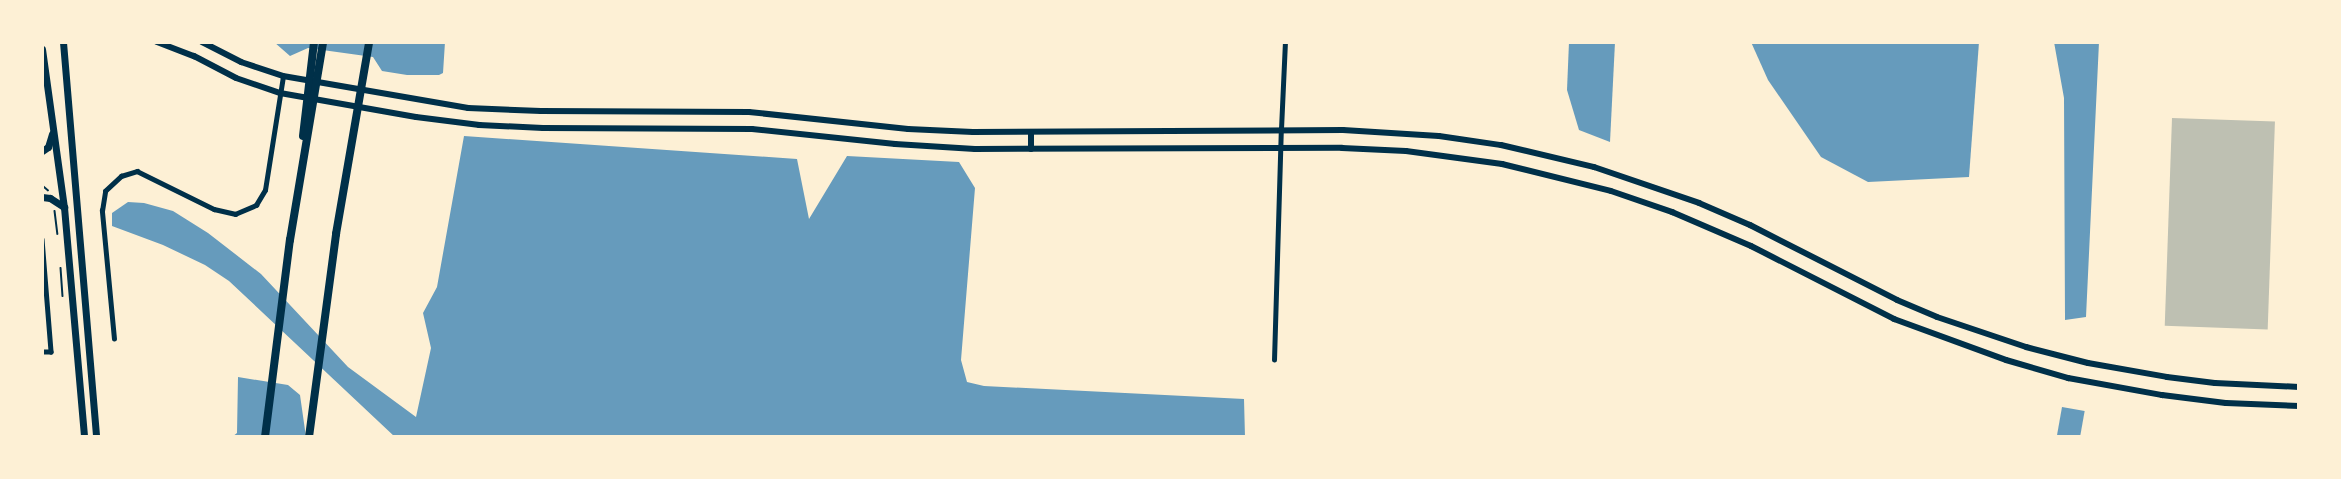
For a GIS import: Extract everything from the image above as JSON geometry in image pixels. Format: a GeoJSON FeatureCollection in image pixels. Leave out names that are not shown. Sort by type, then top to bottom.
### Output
{"type":"FeatureCollection","features":[{"type":"Feature","properties":{"kind":"highway"},"geometry":{"type":"LineString","coordinates":[[265,437],[314,42]]}},
{"type":"Feature","properties":{"kind":"highway"},"geometry":{"type":"LineString","coordinates":[[290,240],[324,42]]}},
{"type":"Feature","properties":{"kind":"highway"},"geometry":{"type":"LineString","coordinates":[[309,437],[331,267],[369,42]]}},
{"type":"Feature","properties":{"kind":"main road"},"geometry":{"type":"LineString","coordinates":[[63,42],[96,437]]}},
{"type":"Feature","properties":{"kind":"main road"},"geometry":{"type":"LineString","coordinates":[[157,42],[194,56],[244,81],[280,93],[416,117],[501,127],[730,128],[927,147],[1281,148],[1406,151],[1470,159],[1549,174],[1641,201],[1760,250],[1894,319],[1996,357],[2068,378],[2131,390],[2226,403],[2299,406]]}},
{"type":"Feature","properties":{"kind":"main road"},"geometry":{"type":"LineString","coordinates":[[202,42],[241,62],[283,76],[444,105],[488,109],[739,111],[929,130],[1031,132],[1281,129],[1439,136],[1563,159],[1639,180],[1760,230],[1897,300],[2026,347],[2088,363],[2167,377],[2215,383],[2299,387]]}},
{"type":"Feature","properties":{"kind":"main road"},"geometry":{"type":"LineString","coordinates":[[42,50],[63,207],[84,437]]}},
{"type":"Feature","properties":{"kind":"main road"},"geometry":{"type":"LineString","coordinates":[[42,151],[48,147],[53,132]]}},
{"type":"Feature","properties":{"kind":"main road"},"geometry":{"type":"LineString","coordinates":[[1031,132],[1031,149]]}},
{"type":"Feature","properties":{"kind":"main road"},"geometry":{"type":"LineString","coordinates":[[42,197],[50,198],[63,207]]}},
{"type":"Feature","properties":{"kind":"street"},"geometry":{"type":"LineString","coordinates":[[1274,360],[1285,42]]}},
{"type":"Feature","properties":{"kind":"street"},"geometry":{"type":"LineString","coordinates":[[114,339],[102,211],[105,191],[121,177],[137,171],[214,209],[235,214],[256,205],[265,190],[283,76]]}},
{"type":"Feature","properties":{"kind":"street"},"geometry":{"type":"LineString","coordinates":[[42,239],[51,352],[42,352]]}},
{"type":"Feature","properties":{"kind":"water"},"geometry":{"type":"Polygon","coordinates":[[[274,42],[445,42],[443,73],[407,75],[382,71],[373,57],[308,48],[290,56],[274,42]]]}},
{"type":"Feature","properties":{"kind":"water"},"geometry":{"type":"Polygon","coordinates":[[[1569,42],[1615,42],[1610,142],[1579,130],[1567,90],[1569,42]]]}},
{"type":"Feature","properties":{"kind":"water"},"geometry":{"type":"Polygon","coordinates":[[[1751,42],[1979,42],[1969,177],[1868,182],[1821,157],[1768,80],[1751,42]]]}},
{"type":"Feature","properties":{"kind":"water"},"geometry":{"type":"Polygon","coordinates":[[[2054,42],[2099,42],[2086,317],[2065,320],[2064,98],[2054,42]]]}},
{"type":"Feature","properties":{"kind":"water"},"geometry":{"type":"Polygon","coordinates":[[[464,136],[797,159],[809,219],[847,156],[959,162],[975,188],[961,360],[967,382],[984,386],[1244,399],[1245,437],[395,437],[229,281],[205,265],[163,245],[112,226],[112,213],[128,202],[144,203],[173,211],[208,233],[261,274],[348,367],[416,417],[431,348],[423,313],[437,287],[464,136]]]}},
{"type":"Feature","properties":{"kind":"water"},"geometry":{"type":"Polygon","coordinates":[[[238,377],[288,385],[300,395],[306,437],[232,437],[237,433],[238,377]]]}},
{"type":"Feature","properties":{"kind":"water"},"geometry":{"type":"Polygon","coordinates":[[[2062,407],[2085,411],[2080,437],[2057,437],[2062,407]]]}},
{"type":"Feature","properties":{"kind":"building"},"geometry":{"type":"Polygon","coordinates":[[[2172,118],[2275,122],[2268,329],[2165,326],[2172,118]]]}}]}
